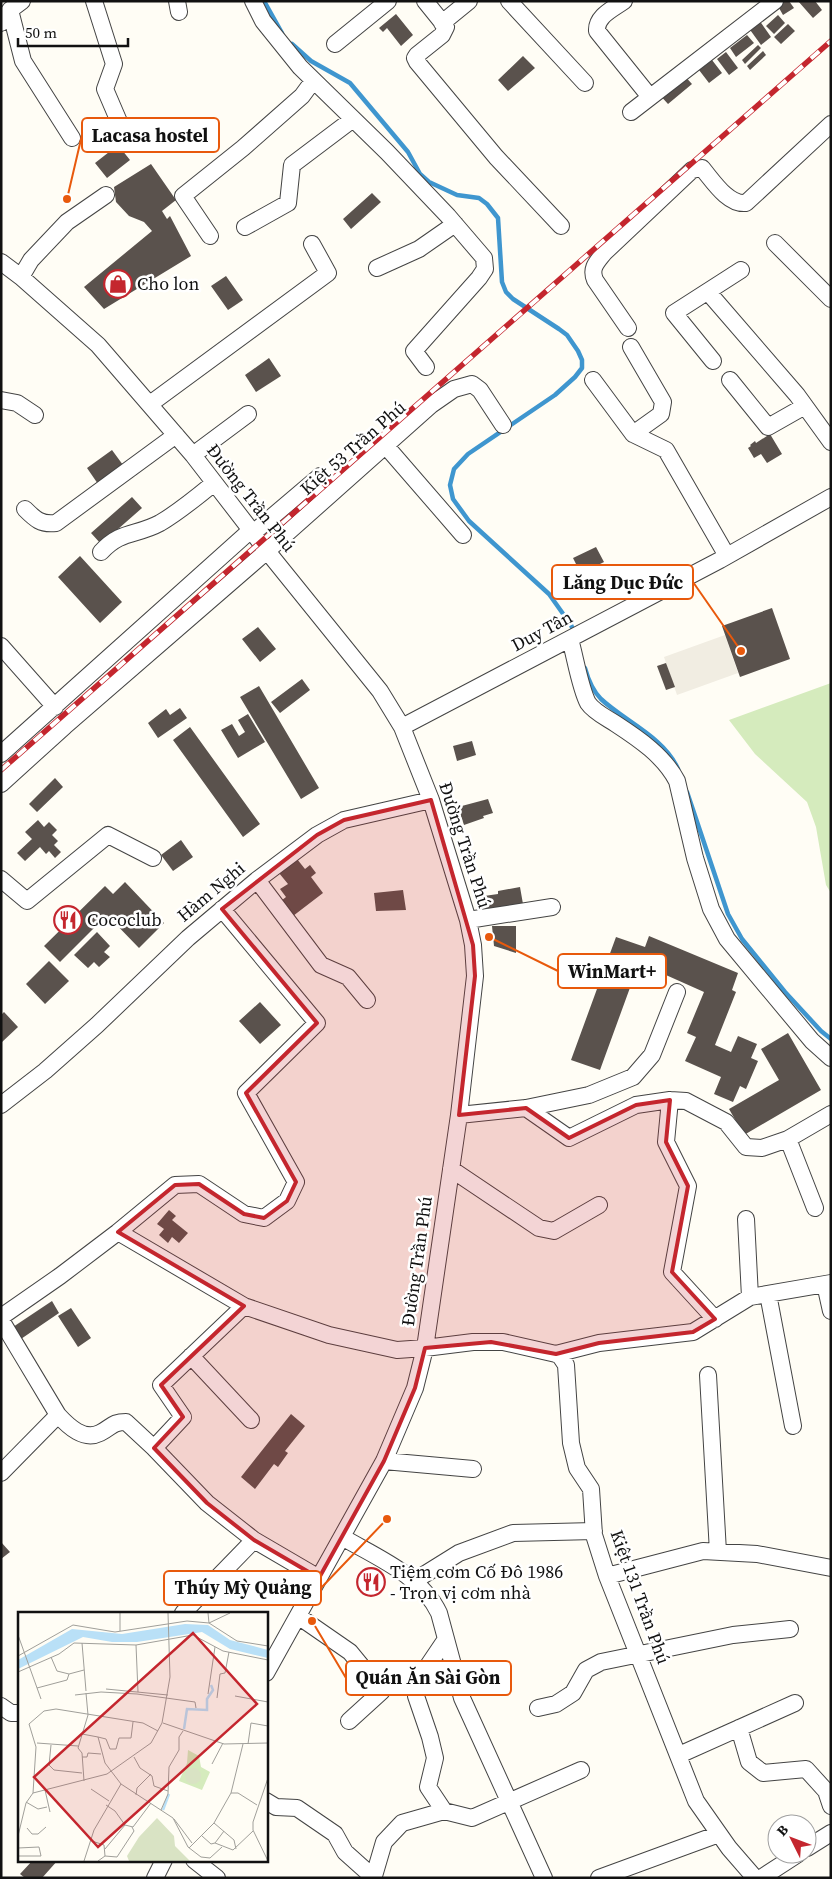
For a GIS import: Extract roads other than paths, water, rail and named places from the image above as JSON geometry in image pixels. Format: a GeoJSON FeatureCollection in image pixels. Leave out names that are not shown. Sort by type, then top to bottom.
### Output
{"type":"FeatureCollection","features":[{"type":"Feature","properties":{"kind":"street"},"geometry":{"type":"LineString","coordinates":[[94,1],[114,64],[105,89],[126,138]]}},
{"type":"Feature","properties":{"kind":"street"},"geometry":{"type":"LineString","coordinates":[[253,1],[263,21],[300,67],[455,224],[484,258],[485,269],[414,351],[426,367]]}},
{"type":"Feature","properties":{"kind":"street"},"geometry":{"type":"LineString","coordinates":[[335,44],[388,1]]}},
{"type":"Feature","properties":{"kind":"street"},"geometry":{"type":"LineString","coordinates":[[426,1],[446,27],[445,32],[417,55],[415,58],[417,62],[496,157],[561,226]]}},
{"type":"Feature","properties":{"kind":"street"},"geometry":{"type":"LineString","coordinates":[[442,22],[469,1]]}},
{"type":"Feature","properties":{"kind":"street"},"geometry":{"type":"LineString","coordinates":[[509,1],[585,83]]}},
{"type":"Feature","properties":{"kind":"street"},"geometry":{"type":"LineString","coordinates":[[624,1],[599,19],[596,25],[597,31],[650,97]]}},
{"type":"Feature","properties":{"kind":"street"},"geometry":{"type":"LineString","coordinates":[[631,112],[770,3]]}},
{"type":"Feature","properties":{"kind":"street"},"geometry":{"type":"LineString","coordinates":[[11,12],[23,61],[72,138]]}},
{"type":"Feature","properties":{"kind":"street"},"geometry":{"type":"LineString","coordinates":[[210,236],[183,196],[243,148],[302,96],[313,81]]}},
{"type":"Feature","properties":{"kind":"street"},"geometry":{"type":"LineString","coordinates":[[245,228],[288,203],[292,165],[353,119]]}},
{"type":"Feature","properties":{"kind":"street"},"geometry":{"type":"LineString","coordinates":[[628,328],[594,280],[593,270],[604,253],[692,170],[702,168],[730,198],[739,204],[746,203],[831,124]]}},
{"type":"Feature","properties":{"kind":"street"},"geometry":{"type":"LineString","coordinates":[[20,276],[31,260],[67,222],[106,195]]}},
{"type":"Feature","properties":{"kind":"street"},"geometry":{"type":"LineString","coordinates":[[377,268],[419,249],[455,224]]}},
{"type":"Feature","properties":{"kind":"street"},"geometry":{"type":"LineString","coordinates":[[775,243],[831,299]]}},
{"type":"Feature","properties":{"kind":"street"},"geometry":{"type":"LineString","coordinates":[[150,404],[328,274],[312,244]]}},
{"type":"Feature","properties":{"kind":"street","name":"Đường Trần Phú"},"geometry":{"type":"LineString","coordinates":[[1,262],[20,276],[98,345],[176,435],[380,691],[402,727],[431,800],[468,920],[475,976],[459,1115],[425,1348],[415,1388],[384,1461],[268,1669]]}},
{"type":"Feature","properties":{"kind":"street"},"geometry":{"type":"LineString","coordinates":[[713,361],[674,313],[741,270]]}},
{"type":"Feature","properties":{"kind":"street"},"geometry":{"type":"LineString","coordinates":[[708,292],[805,406],[831,442]]}},
{"type":"Feature","properties":{"kind":"street"},"geometry":{"type":"LineString","coordinates":[[631,347],[663,402],[661,414],[632,434]]}},
{"type":"Feature","properties":{"kind":"street"},"geometry":{"type":"LineString","coordinates":[[593,380],[632,434],[666,450],[727,556]]}},
{"type":"Feature","properties":{"kind":"street"},"geometry":{"type":"LineString","coordinates":[[730,380],[768,427],[805,406]]}},
{"type":"Feature","properties":{"kind":"street","name":"Kiệt 53 Trần Phú"},"geometry":{"type":"LineString","coordinates":[[1,784],[431,405],[454,389],[472,384],[480,390],[503,424]]}},
{"type":"Feature","properties":{"kind":"street"},"geometry":{"type":"LineString","coordinates":[[1,400],[17,403],[34,415]]}},
{"type":"Feature","properties":{"kind":"street"},"geometry":{"type":"LineString","coordinates":[[192,455],[248,414]]}},
{"type":"Feature","properties":{"kind":"street"},"geometry":{"type":"LineString","coordinates":[[25,509],[35,519],[46,524],[56,523],[176,435]]}},
{"type":"Feature","properties":{"kind":"street"},"geometry":{"type":"LineString","coordinates":[[385,445],[463,535]]}},
{"type":"Feature","properties":{"kind":"street"},"geometry":{"type":"LineString","coordinates":[[1,754],[252,532],[320,476]]}},
{"type":"Feature","properties":{"kind":"street"},"geometry":{"type":"LineString","coordinates":[[100,552],[109,543],[118,538],[142,532],[160,523],[214,483]]}},
{"type":"Feature","properties":{"kind":"street","name":"Duy Tân"},"geometry":{"type":"LineString","coordinates":[[402,727],[727,556],[831,497]]}},
{"type":"Feature","properties":{"kind":"street"},"geometry":{"type":"LineString","coordinates":[[574,637],[588,702],[597,711],[638,738],[674,774],[695,858],[711,909],[727,939],[812,1041],[831,1058]]}},
{"type":"Feature","properties":{"kind":"street"},"geometry":{"type":"LineString","coordinates":[[1,646],[55,707]]}},
{"type":"Feature","properties":{"kind":"street","name":"Hàm Nghi"},"geometry":{"type":"LineString","coordinates":[[3,1102],[45,1071],[75,1045],[143,983],[188,938],[257,880],[317,834],[344,820],[431,800]]}},
{"type":"Feature","properties":{"kind":"street"},"geometry":{"type":"LineString","coordinates":[[1,879],[27,901],[108,834],[154,858]]}},
{"type":"Feature","properties":{"kind":"street"},"geometry":{"type":"LineString","coordinates":[[257,880],[321,964],[348,977],[367,1000]]}},
{"type":"Feature","properties":{"kind":"street"},"geometry":{"type":"LineString","coordinates":[[468,920],[552,907]]}},
{"type":"Feature","properties":{"kind":"street"},"geometry":{"type":"LineString","coordinates":[[222,910],[317,1023],[246,1093],[296,1182],[287,1201],[264,1218],[244,1214],[200,1184],[175,1185],[118,1232],[1,1319],[58,1416],[71,1428],[88,1436],[99,1433],[115,1422],[126,1422],[207,1503],[254,1540],[319,1578]]}},
{"type":"Feature","properties":{"kind":"street"},"geometry":{"type":"LineString","coordinates":[[459,1115],[526,1108],[590,1095],[633,1077],[652,1055],[677,992]]}},
{"type":"Feature","properties":{"kind":"street"},"geometry":{"type":"LineString","coordinates":[[526,1108],[569,1138],[636,1105],[670,1100],[686,1101],[726,1122],[746,1147],[762,1148],[788,1139],[831,1114]]}},
{"type":"Feature","properties":{"kind":"street"},"geometry":{"type":"LineString","coordinates":[[670,1100],[666,1142],[688,1186],[672,1272],[715,1319]]}},
{"type":"Feature","properties":{"kind":"street"},"geometry":{"type":"LineString","coordinates":[[788,1139],[815,1208]]}},
{"type":"Feature","properties":{"kind":"street"},"geometry":{"type":"LineString","coordinates":[[451,1169],[539,1228],[554,1231],[599,1205]]}},
{"type":"Feature","properties":{"kind":"street"},"geometry":{"type":"LineString","coordinates":[[746,1218],[750,1297]]}},
{"type":"Feature","properties":{"kind":"street"},"geometry":{"type":"LineString","coordinates":[[118,1232],[244,1306],[329,1335],[397,1350],[473,1342],[503,1342],[556,1354],[599,1343],[693,1332],[750,1297],[828,1283],[831,1311]]}},
{"type":"Feature","properties":{"kind":"street"},"geometry":{"type":"LineString","coordinates":[[768,1294],[794,1426]]}},
{"type":"Feature","properties":{"kind":"street"},"geometry":{"type":"LineString","coordinates":[[154,1448],[183,1417],[161,1385],[244,1306]]}},
{"type":"Feature","properties":{"kind":"street","name":"Kiệt 131 Trần Phú"},"geometry":{"type":"LineString","coordinates":[[556,1354],[566,1364],[571,1443],[577,1468],[591,1489],[594,1531],[607,1576],[696,1801],[719,1834],[755,1878]]}},
{"type":"Feature","properties":{"kind":"street"},"geometry":{"type":"LineString","coordinates":[[191,1356],[251,1420]]}},
{"type":"Feature","properties":{"kind":"street"},"geometry":{"type":"LineString","coordinates":[[708,1375],[718,1552]]}},
{"type":"Feature","properties":{"kind":"street"},"geometry":{"type":"LineString","coordinates":[[1,1473],[58,1416]]}},
{"type":"Feature","properties":{"kind":"street"},"geometry":{"type":"LineString","coordinates":[[384,1461],[473,1469]]}},
{"type":"Feature","properties":{"kind":"street"},"geometry":{"type":"LineString","coordinates":[[414,1581],[458,1553],[512,1533],[594,1531]]}},
{"type":"Feature","properties":{"kind":"street"},"geometry":{"type":"LineString","coordinates":[[342,1537],[420,1585],[433,1601],[439,1613],[462,1698],[544,1878]]}},
{"type":"Feature","properties":{"kind":"street"},"geometry":{"type":"LineString","coordinates":[[184,1612],[254,1540]]}},
{"type":"Feature","properties":{"kind":"street"},"geometry":{"type":"LineString","coordinates":[[607,1576],[704,1551],[757,1554],[831,1568]]}},
{"type":"Feature","properties":{"kind":"street"},"geometry":{"type":"LineString","coordinates":[[298,1616],[350,1652],[382,1691],[349,1721]]}},
{"type":"Feature","properties":{"kind":"street"},"geometry":{"type":"LineString","coordinates":[[538,1708],[556,1704],[573,1693],[586,1670],[601,1662],[733,1635],[790,1629]]}},
{"type":"Feature","properties":{"kind":"street"},"geometry":{"type":"LineString","coordinates":[[444,1811],[428,1787],[435,1758],[416,1696],[419,1679],[446,1638]]}},
{"type":"Feature","properties":{"kind":"street"},"geometry":{"type":"LineString","coordinates":[[679,1755],[795,1703]]}},
{"type":"Feature","properties":{"kind":"street"},"geometry":{"type":"LineString","coordinates":[[1,1706],[11,1714],[18,1713]]}},
{"type":"Feature","properties":{"kind":"street"},"geometry":{"type":"LineString","coordinates":[[739,1728],[749,1762],[763,1773],[806,1769],[826,1792],[831,1806]]}},
{"type":"Feature","properties":{"kind":"street"},"geometry":{"type":"LineString","coordinates":[[268,1802],[276,1807],[297,1808],[335,1834],[345,1852],[374,1877],[384,1842],[402,1823],[444,1811],[472,1818],[581,1770]]}},
{"type":"Feature","properties":{"kind":"street"},"geometry":{"type":"LineString","coordinates":[[817,1842],[831,1833]]}},
{"type":"Feature","properties":{"kind":"street"},"geometry":{"type":"LineString","coordinates":[[599,1878],[719,1834]]}},
{"type":"Feature","properties":{"kind":"street"},"geometry":{"type":"LineString","coordinates":[[155,1878],[163,1862]]}},
{"type":"Feature","properties":{"kind":"street"},"geometry":{"type":"LineString","coordinates":[[197,1862],[217,1878]]}},
{"type":"Feature","properties":{"kind":"street"},"geometry":{"type":"LineString","coordinates":[[761,1878],[783,1864]]}},
{"type":"Feature","properties":{"kind":"waterway"},"geometry":{"type":"LineString","coordinates":[[264,1],[282,33]]}},
{"type":"Feature","properties":{"kind":"waterway"},"geometry":{"type":"LineString","coordinates":[[292,44],[311,61],[350,83],[408,152],[420,174],[429,182],[457,195],[479,198],[487,204],[498,218],[502,282],[506,292],[513,299],[567,335],[578,351],[582,360],[582,368],[575,377],[555,395],[468,454],[454,469],[450,485],[453,499],[469,521],[549,594],[574,632]]}},
{"type":"Feature","properties":{"kind":"waterway"},"geometry":{"type":"LineString","coordinates":[[585,668],[591,685],[601,699],[654,739],[672,758],[678,769]]}},
{"type":"Feature","properties":{"kind":"waterway"},"geometry":{"type":"LineString","coordinates":[[687,792],[728,914],[742,939],[785,992],[821,1031],[831,1039]]}},
{"type":"Feature","properties":{"kind":"railway"},"geometry":{"type":"LineString","coordinates":[[1,770],[831,41]]}},
{"type":"Feature","properties":{"kind":"place","name":"Lacasa hostel"},"geometry":{"type":"Point","coordinates":[67,199]}},
{"type":"Feature","properties":{"kind":"place","name":"Cho lon"},"geometry":{"type":"Point","coordinates":[118,284]}},
{"type":"Feature","properties":{"kind":"place","name":"Lăng Dục Đức"},"geometry":{"type":"Point","coordinates":[741,651]}},
{"type":"Feature","properties":{"kind":"place","name":"Cococlub"},"geometry":{"type":"Point","coordinates":[68,920]}},
{"type":"Feature","properties":{"kind":"place","name":"WinMart+"},"geometry":{"type":"Point","coordinates":[489,937]}},
{"type":"Feature","properties":{"kind":"place","name":"Thúy Mỳ Quảng"},"geometry":{"type":"Point","coordinates":[387,1519]}},
{"type":"Feature","properties":{"kind":"place","name":"Tiệm cơm Cố Đô 1986 - Trọn vị cơm nhà"},"geometry":{"type":"Point","coordinates":[371,1582]}},
{"type":"Feature","properties":{"kind":"place","name":"Quán Ăn Sài Gòn"},"geometry":{"type":"Point","coordinates":[312,1621]}}]}
